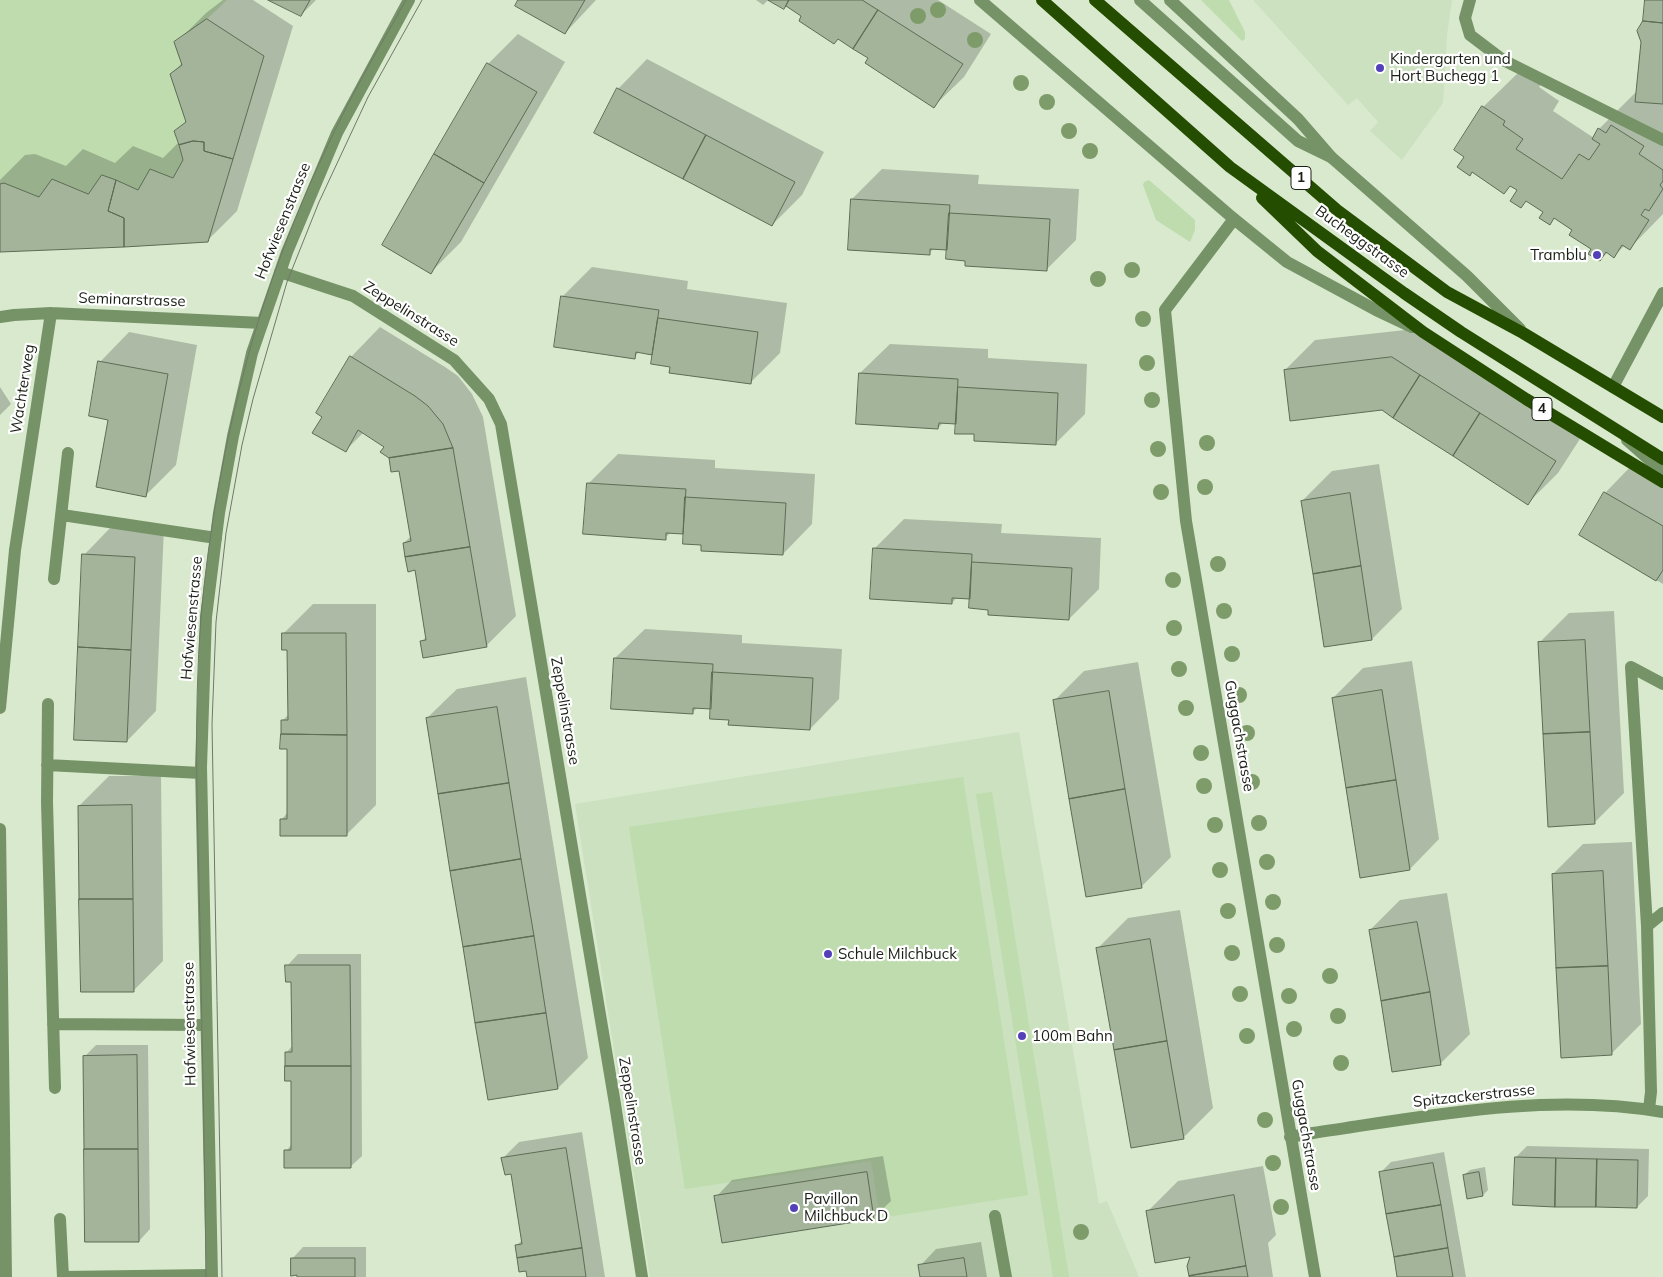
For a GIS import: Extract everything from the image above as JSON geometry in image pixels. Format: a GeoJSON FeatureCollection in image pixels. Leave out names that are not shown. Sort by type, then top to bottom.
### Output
{"type":"FeatureCollection","features":[{"type":"Feature","properties":{"kind":"main road","name":"Bucheggstrasse"},"geometry":{"type":"LineString","coordinates":[[1042,0],[1230,167],[1461,332],[1663,459]]}},
{"type":"Feature","properties":{"kind":"main road","name":"Bucheggstrasse"},"geometry":{"type":"LineString","coordinates":[[1095,0],[1337,210],[1448,292],[1524,333],[1663,417]]}},
{"type":"Feature","properties":{"kind":"main road","name":"4"},"geometry":{"type":"LineString","coordinates":[[1230,167],[1317,251],[1423,332],[1526,399],[1663,482]]}},
{"type":"Feature","properties":{"kind":"street","name":"Hofwiesenstrasse"},"geometry":{"type":"LineString","coordinates":[[212,1276],[201,773],[206,617],[219,513],[233,436],[252,353],[280,272],[311,192],[337,133],[409,0]]}},
{"type":"Feature","properties":{"kind":"street"},"geometry":{"type":"LineString","coordinates":[[980,0],[1234,219],[1287,262],[1376,310],[1423,332]]}},
{"type":"Feature","properties":{"kind":"street"},"geometry":{"type":"LineString","coordinates":[[1140,0],[1298,141],[1331,157]]}},
{"type":"Feature","properties":{"kind":"street","name":"Bucheggstrasse"},"geometry":{"type":"LineString","coordinates":[[1170,0],[1298,119],[1331,157],[1468,276],[1524,333]]}},
{"type":"Feature","properties":{"kind":"street"},"geometry":{"type":"LineString","coordinates":[[1470,0],[1465,18],[1470,35],[1503,60],[1663,140]]}},
{"type":"Feature","properties":{"kind":"street","name":"Guggachstrasse"},"geometry":{"type":"LineString","coordinates":[[1234,219],[1165,310],[1186,521],[1315,1277]]}},
{"type":"Feature","properties":{"kind":"street","name":"Zeppelinstrasse"},"geometry":{"type":"LineString","coordinates":[[280,272],[353,296],[454,360],[489,399],[501,424],[615,1104],[642,1277]]}},
{"type":"Feature","properties":{"kind":"street"},"geometry":{"type":"LineString","coordinates":[[1613,387],[1663,294]]}},
{"type":"Feature","properties":{"kind":"street","name":"Seminarstrasse"},"geometry":{"type":"LineString","coordinates":[[0,317],[51,313],[262,323]]}},
{"type":"Feature","properties":{"kind":"street","name":"Wachterweg"},"geometry":{"type":"LineString","coordinates":[[0,708],[14,550],[51,313]]}},
{"type":"Feature","properties":{"kind":"street"},"geometry":{"type":"LineString","coordinates":[[1616,430],[1663,472]]}},
{"type":"Feature","properties":{"kind":"street"},"geometry":{"type":"LineString","coordinates":[[54,579],[68,453]]}},
{"type":"Feature","properties":{"kind":"street"},"geometry":{"type":"LineString","coordinates":[[62,515],[216,538]]}},
{"type":"Feature","properties":{"kind":"street"},"geometry":{"type":"LineString","coordinates":[[1649,1109],[1651,1092],[1647,926],[1631,667],[1663,684]]}},
{"type":"Feature","properties":{"kind":"street"},"geometry":{"type":"LineString","coordinates":[[48,704],[47,802],[55,1088]]}},
{"type":"Feature","properties":{"kind":"street"},"geometry":{"type":"LineString","coordinates":[[48,765],[201,773]]}},
{"type":"Feature","properties":{"kind":"street"},"geometry":{"type":"LineString","coordinates":[[0,829],[6,1277]]}},
{"type":"Feature","properties":{"kind":"street"},"geometry":{"type":"LineString","coordinates":[[1647,926],[1663,913]]}},
{"type":"Feature","properties":{"kind":"street"},"geometry":{"type":"LineString","coordinates":[[53,1024],[206,1025]]}},
{"type":"Feature","properties":{"kind":"street","name":"Spitzackerstrasse"},"geometry":{"type":"LineString","coordinates":[[1290,1137],[1475,1109],[1562,1104],[1649,1109],[1663,1112]]}},
{"type":"Feature","properties":{"kind":"street"},"geometry":{"type":"LineString","coordinates":[[995,1216],[1006,1277]]}},
{"type":"Feature","properties":{"kind":"street"},"geometry":{"type":"LineString","coordinates":[[60,1219],[63,1277],[212,1276]]}},
{"type":"Feature","properties":{"kind":"shaded area"},"geometry":{"type":"Polygon","coordinates":[[[0,0],[227,0],[207,19],[174,42],[182,65],[170,74],[186,122],[174,131],[183,160],[173,178],[150,169],[138,190],[102,175],[88,194],[52,179],[39,197],[4,183],[0,184],[0,0]]]}},
{"type":"Feature","properties":{"kind":"shaded area"},"geometry":{"type":"Polygon","coordinates":[[[1201,0],[1229,0],[1245,32],[1245,39],[1242,41],[1201,0]]]}},
{"type":"Feature","properties":{"kind":"shaded area","name":"Kindergarten und Hort Buchegg 1"},"geometry":{"type":"Polygon","coordinates":[[[1253,0],[1452,0],[1447,35],[1443,103],[1402,160],[1370,131],[1378,122],[1357,98],[1348,105],[1253,0]]]}},
{"type":"Feature","properties":{"kind":"shaded area"},"geometry":{"type":"Polygon","coordinates":[[[1149,180],[1195,220],[1195,230],[1190,242],[1156,220],[1143,185],[1144,182],[1149,180]]]}},
{"type":"Feature","properties":{"kind":"shaded area","name":"Schule Milchbuck"},"geometry":{"type":"Polygon","coordinates":[[[1019,732],[1099,1204],[1107,1201],[1139,1277],[650,1277],[575,804],[1019,732]]]}},
{"type":"Feature","properties":{"kind":"shaded area"},"geometry":{"type":"Polygon","coordinates":[[[963,777],[1028,1195],[880,1218],[871,1161],[685,1189],[629,827],[963,777]]]}},
{"type":"Feature","properties":{"kind":"shaded area","name":"100m Bahn"},"geometry":{"type":"Polygon","coordinates":[[[992,792],[1069,1277],[1053,1277],[976,794],[992,792]]]}},
{"type":"Feature","properties":{"kind":"building"},"geometry":{"type":"Polygon","coordinates":[[[268,0],[310,0],[301,16],[268,0]]]}},
{"type":"Feature","properties":{"kind":"building"},"geometry":{"type":"Polygon","coordinates":[[[518,0],[585,0],[565,34],[515,6],[518,0]]]}},
{"type":"Feature","properties":{"kind":"building"},"geometry":{"type":"Polygon","coordinates":[[[768,0],[789,0],[784,9],[768,0]]]}},
{"type":"Feature","properties":{"kind":"building"},"geometry":{"type":"Polygon","coordinates":[[[789,0],[862,0],[878,10],[853,49],[838,39],[834,44],[799,21],[801,16],[786,6],[789,0]]]}},
{"type":"Feature","properties":{"kind":"building"},"geometry":{"type":"Polygon","coordinates":[[[1645,0],[1663,0],[1663,23],[1643,21],[1645,0]]]}},
{"type":"Feature","properties":{"kind":"building"},"geometry":{"type":"Polygon","coordinates":[[[878,10],[963,64],[934,108],[865,63],[868,58],[853,49],[878,10]]]}},
{"type":"Feature","properties":{"kind":"building"},"geometry":{"type":"Polygon","coordinates":[[[207,19],[264,56],[233,159],[204,151],[204,142],[193,141],[179,145],[174,131],[186,122],[170,74],[182,65],[174,42],[207,19]]]}},
{"type":"Feature","properties":{"kind":"building"},"geometry":{"type":"Polygon","coordinates":[[[1643,21],[1663,23],[1663,104],[1635,102],[1641,42],[1637,31],[1643,21]]]}},
{"type":"Feature","properties":{"kind":"building"},"geometry":{"type":"Polygon","coordinates":[[[487,63],[537,92],[484,183],[434,154],[487,63]]]}},
{"type":"Feature","properties":{"kind":"building"},"geometry":{"type":"Polygon","coordinates":[[[617,88],[706,135],[683,179],[594,133],[617,88]]]}},
{"type":"Feature","properties":{"kind":"building"},"geometry":{"type":"Polygon","coordinates":[[[1482,106],[1505,121],[1503,125],[1523,139],[1516,149],[1562,179],[1579,154],[1589,160],[1600,144],[1592,139],[1598,128],[1606,133],[1611,125],[1644,146],[1639,154],[1663,170],[1663,181],[1660,185],[1663,189],[1649,211],[1645,209],[1641,215],[1649,220],[1630,250],[1622,245],[1614,258],[1606,252],[1600,261],[1588,254],[1591,249],[1569,235],[1572,230],[1554,218],[1550,225],[1539,218],[1543,212],[1526,201],[1521,208],[1510,201],[1517,190],[1510,186],[1504,194],[1472,172],[1470,176],[1457,167],[1464,157],[1454,150],[1482,106]]]}},
{"type":"Feature","properties":{"kind":"building"},"geometry":{"type":"Polygon","coordinates":[[[706,135],[795,182],[772,226],[683,179],[706,135]]]}},
{"type":"Feature","properties":{"kind":"building"},"geometry":{"type":"Polygon","coordinates":[[[193,141],[204,142],[204,151],[233,159],[208,242],[124,247],[124,218],[108,211],[116,180],[138,190],[150,169],[173,178],[183,160],[179,145],[193,141]]]}},
{"type":"Feature","properties":{"kind":"building"},"geometry":{"type":"Polygon","coordinates":[[[434,154],[484,183],[431,274],[382,245],[434,154]]]}},
{"type":"Feature","properties":{"kind":"building"},"geometry":{"type":"Polygon","coordinates":[[[102,175],[116,180],[108,211],[124,218],[124,247],[0,252],[0,184],[4,183],[39,197],[52,179],[88,194],[102,175]]]}},
{"type":"Feature","properties":{"kind":"building"},"geometry":{"type":"Polygon","coordinates":[[[851,199],[950,205],[947,250],[930,249],[930,255],[848,250],[851,199]]]}},
{"type":"Feature","properties":{"kind":"building"},"geometry":{"type":"Polygon","coordinates":[[[949,213],[1050,219],[1047,271],[965,266],[965,261],[946,259],[949,213]]]}},
{"type":"Feature","properties":{"kind":"building"},"geometry":{"type":"Polygon","coordinates":[[[561,296],[659,310],[652,355],[636,352],[635,359],[554,347],[561,296]]]}},
{"type":"Feature","properties":{"kind":"building"},"geometry":{"type":"Polygon","coordinates":[[[658,318],[758,332],[751,384],[669,373],[670,367],[651,364],[658,318]]]}},
{"type":"Feature","properties":{"kind":"building"},"geometry":{"type":"Polygon","coordinates":[[[350,356],[428,406],[443,424],[453,448],[389,458],[380,452],[384,447],[358,430],[346,452],[312,433],[322,417],[316,413],[350,356]]]}},
{"type":"Feature","properties":{"kind":"building"},"geometry":{"type":"Polygon","coordinates":[[[1392,357],[1420,375],[1393,418],[1382,410],[1290,421],[1284,370],[1392,357]]]}},
{"type":"Feature","properties":{"kind":"building"},"geometry":{"type":"Polygon","coordinates":[[[98,361],[168,374],[146,497],[96,487],[108,420],[89,416],[98,361]]]}},
{"type":"Feature","properties":{"kind":"building"},"geometry":{"type":"Polygon","coordinates":[[[859,373],[958,379],[956,424],[939,423],[938,429],[856,424],[859,373]]]}},
{"type":"Feature","properties":{"kind":"building"},"geometry":{"type":"Polygon","coordinates":[[[1420,375],[1480,413],[1453,456],[1393,418],[1420,375]]]}},
{"type":"Feature","properties":{"kind":"building"},"geometry":{"type":"Polygon","coordinates":[[[958,387],[1058,393],[1056,445],[974,441],[974,434],[955,434],[958,387]]]}},
{"type":"Feature","properties":{"kind":"building"},"geometry":{"type":"Polygon","coordinates":[[[1480,413],[1556,461],[1528,505],[1453,456],[1480,413]]]}},
{"type":"Feature","properties":{"kind":"building"},"geometry":{"type":"Polygon","coordinates":[[[453,448],[470,547],[405,557],[403,543],[411,541],[399,471],[391,472],[389,458],[453,448]]]}},
{"type":"Feature","properties":{"kind":"building"},"geometry":{"type":"Polygon","coordinates":[[[587,483],[686,489],[683,534],[666,533],[666,540],[583,534],[587,483]]]}},
{"type":"Feature","properties":{"kind":"building"},"geometry":{"type":"Polygon","coordinates":[[[1604,492],[1663,526],[1663,570],[1656,581],[1579,535],[1604,492]]]}},
{"type":"Feature","properties":{"kind":"building"},"geometry":{"type":"Polygon","coordinates":[[[1350,493],[1361,566],[1313,574],[1301,501],[1350,493]]]}},
{"type":"Feature","properties":{"kind":"building"},"geometry":{"type":"Polygon","coordinates":[[[685,497],[786,503],[783,555],[701,551],[701,545],[683,544],[685,497]]]}},
{"type":"Feature","properties":{"kind":"building"},"geometry":{"type":"Polygon","coordinates":[[[470,547],[487,647],[423,658],[420,641],[426,640],[415,570],[408,572],[405,557],[470,547]]]}},
{"type":"Feature","properties":{"kind":"building"},"geometry":{"type":"Polygon","coordinates":[[[873,548],[972,554],[970,599],[952,598],[952,604],[870,599],[873,548]]]}},
{"type":"Feature","properties":{"kind":"building"},"geometry":{"type":"Polygon","coordinates":[[[82,554],[135,557],[131,650],[78,647],[82,554]]]}},
{"type":"Feature","properties":{"kind":"building"},"geometry":{"type":"Polygon","coordinates":[[[972,562],[1072,568],[1069,620],[988,615],[988,610],[969,608],[972,562]]]}},
{"type":"Feature","properties":{"kind":"building"},"geometry":{"type":"Polygon","coordinates":[[[1361,566],[1372,640],[1324,647],[1313,574],[1361,566]]]}},
{"type":"Feature","properties":{"kind":"building"},"geometry":{"type":"Polygon","coordinates":[[[282,633],[346,633],[347,735],[281,734],[281,720],[288,720],[287,650],[282,650],[282,633]]]}},
{"type":"Feature","properties":{"kind":"building"},"geometry":{"type":"Polygon","coordinates":[[[1585,640],[1590,732],[1543,734],[1538,642],[1585,640]]]}},
{"type":"Feature","properties":{"kind":"building"},"geometry":{"type":"Polygon","coordinates":[[[78,647],[131,650],[127,742],[74,740],[78,647]]]}},
{"type":"Feature","properties":{"kind":"building"},"geometry":{"type":"Polygon","coordinates":[[[614,658],[713,664],[711,709],[693,708],[693,714],[611,709],[614,658]]]}},
{"type":"Feature","properties":{"kind":"building"},"geometry":{"type":"Polygon","coordinates":[[[712,672],[813,678],[810,730],[728,725],[729,720],[710,719],[712,672]]]}},
{"type":"Feature","properties":{"kind":"building"},"geometry":{"type":"Polygon","coordinates":[[[1382,690],[1396,780],[1346,788],[1332,698],[1382,690]]]}},
{"type":"Feature","properties":{"kind":"building"},"geometry":{"type":"Polygon","coordinates":[[[1109,691],[1125,789],[1069,799],[1053,700],[1109,691]]]}},
{"type":"Feature","properties":{"kind":"building"},"geometry":{"type":"Polygon","coordinates":[[[497,707],[509,783],[438,794],[426,718],[497,707]]]}},
{"type":"Feature","properties":{"kind":"building"},"geometry":{"type":"Polygon","coordinates":[[[1590,732],[1595,824],[1548,827],[1543,734],[1590,732]]]}},
{"type":"Feature","properties":{"kind":"building"},"geometry":{"type":"Polygon","coordinates":[[[281,734],[347,735],[347,836],[280,836],[280,819],[287,819],[287,749],[280,749],[281,734]]]}},
{"type":"Feature","properties":{"kind":"building"},"geometry":{"type":"Polygon","coordinates":[[[1396,780],[1410,870],[1360,878],[1346,788],[1396,780]]]}},
{"type":"Feature","properties":{"kind":"building"},"geometry":{"type":"Polygon","coordinates":[[[509,783],[521,859],[450,871],[438,794],[509,783]]]}},
{"type":"Feature","properties":{"kind":"building"},"geometry":{"type":"Polygon","coordinates":[[[1125,789],[1142,888],[1086,897],[1069,799],[1125,789]]]}},
{"type":"Feature","properties":{"kind":"building"},"geometry":{"type":"Polygon","coordinates":[[[132,805],[133,899],[79,899],[78,806],[132,805]]]}},
{"type":"Feature","properties":{"kind":"building"},"geometry":{"type":"Polygon","coordinates":[[[521,859],[534,936],[463,947],[450,871],[521,859]]]}},
{"type":"Feature","properties":{"kind":"building"},"geometry":{"type":"Polygon","coordinates":[[[1603,871],[1608,966],[1556,968],[1552,874],[1603,871]]]}},
{"type":"Feature","properties":{"kind":"building"},"geometry":{"type":"Polygon","coordinates":[[[79,899],[133,899],[134,992],[81,992],[79,899]]]}},
{"type":"Feature","properties":{"kind":"building"},"geometry":{"type":"Polygon","coordinates":[[[1417,922],[1430,992],[1381,1001],[1369,930],[1417,922]]]}},
{"type":"Feature","properties":{"kind":"building"},"geometry":{"type":"Polygon","coordinates":[[[534,936],[546,1013],[475,1023],[463,947],[534,936]]]}},
{"type":"Feature","properties":{"kind":"building"},"geometry":{"type":"Polygon","coordinates":[[[1150,939],[1167,1041],[1114,1050],[1096,948],[1150,939]]]}},
{"type":"Feature","properties":{"kind":"building"},"geometry":{"type":"Polygon","coordinates":[[[285,965],[350,965],[351,1066],[285,1066],[285,1052],[292,1052],[291,982],[286,982],[285,965]]]}},
{"type":"Feature","properties":{"kind":"building"},"geometry":{"type":"Polygon","coordinates":[[[1608,966],[1612,1055],[1561,1058],[1556,968],[1608,966]]]}},
{"type":"Feature","properties":{"kind":"building"},"geometry":{"type":"Polygon","coordinates":[[[1430,992],[1441,1065],[1392,1072],[1381,1001],[1430,992]]]}},
{"type":"Feature","properties":{"kind":"building"},"geometry":{"type":"Polygon","coordinates":[[[546,1013],[558,1089],[488,1100],[475,1023],[546,1013]]]}},
{"type":"Feature","properties":{"kind":"building"},"geometry":{"type":"Polygon","coordinates":[[[1167,1041],[1184,1139],[1131,1148],[1114,1050],[1167,1041]]]}},
{"type":"Feature","properties":{"kind":"building"},"geometry":{"type":"Polygon","coordinates":[[[137,1055],[138,1149],[84,1149],[83,1056],[137,1055]]]}},
{"type":"Feature","properties":{"kind":"building"},"geometry":{"type":"Polygon","coordinates":[[[285,1066],[351,1066],[351,1168],[284,1168],[284,1150],[291,1150],[291,1081],[285,1081],[285,1066]]]}},
{"type":"Feature","properties":{"kind":"building"},"geometry":{"type":"Polygon","coordinates":[[[566,1148],[582,1248],[517,1258],[515,1245],[522,1244],[511,1174],[505,1175],[501,1158],[566,1148]]]}},
{"type":"Feature","properties":{"kind":"building"},"geometry":{"type":"Polygon","coordinates":[[[84,1149],[138,1149],[139,1242],[85,1242],[84,1149]]]}},
{"type":"Feature","properties":{"kind":"building"},"geometry":{"type":"Polygon","coordinates":[[[1515,1157],[1556,1158],[1555,1207],[1513,1205],[1515,1157]]]}},
{"type":"Feature","properties":{"kind":"building"},"geometry":{"type":"Polygon","coordinates":[[[1556,1158],[1597,1159],[1596,1207],[1555,1207],[1556,1158]]]}},
{"type":"Feature","properties":{"kind":"building"},"geometry":{"type":"Polygon","coordinates":[[[1597,1159],[1638,1160],[1637,1208],[1596,1207],[1597,1159]]]}},
{"type":"Feature","properties":{"kind":"building"},"geometry":{"type":"Polygon","coordinates":[[[1433,1163],[1441,1205],[1386,1214],[1379,1172],[1433,1163]]]}},
{"type":"Feature","properties":{"kind":"building","name":"Pavillon Milchbuck D"},"geometry":{"type":"Polygon","coordinates":[[[867,1172],[874,1219],[722,1243],[714,1196],[867,1172]]]}},
{"type":"Feature","properties":{"kind":"building"},"geometry":{"type":"Polygon","coordinates":[[[1479,1172],[1483,1196],[1467,1199],[1463,1175],[1479,1172]]]}},
{"type":"Feature","properties":{"kind":"building"},"geometry":{"type":"Polygon","coordinates":[[[1234,1195],[1246,1266],[1189,1276],[1187,1266],[1190,1257],[1155,1263],[1146,1211],[1234,1195]]]}},
{"type":"Feature","properties":{"kind":"building"},"geometry":{"type":"Polygon","coordinates":[[[1441,1205],[1448,1248],[1394,1257],[1386,1214],[1441,1205]]]}},
{"type":"Feature","properties":{"kind":"building"},"geometry":{"type":"Polygon","coordinates":[[[582,1248],[586,1277],[527,1277],[526,1271],[519,1272],[517,1258],[582,1248]]]}},
{"type":"Feature","properties":{"kind":"building"},"geometry":{"type":"Polygon","coordinates":[[[1448,1248],[1453,1277],[1397,1277],[1394,1257],[1448,1248]]]}},
{"type":"Feature","properties":{"kind":"building"},"geometry":{"type":"Polygon","coordinates":[[[291,1258],[355,1258],[355,1277],[291,1276],[291,1258]]]}},
{"type":"Feature","properties":{"kind":"building"},"geometry":{"type":"Polygon","coordinates":[[[964,1258],[967,1277],[920,1277],[918,1265],[964,1258]]]}},
{"type":"Feature","properties":{"kind":"building"},"geometry":{"type":"Polygon","coordinates":[[[1246,1266],[1248,1277],[1189,1277],[1189,1276],[1246,1266]]]}},
{"type":"Feature","properties":{"kind":"tram line"},"geometry":{"type":"LineString","coordinates":[[206,1277],[197,810],[197,693],[201,616],[213,517],[225,452],[248,356],[282,252],[295,218],[340,119],[406,0]]}},
{"type":"Feature","properties":{"kind":"tram line"},"geometry":{"type":"LineString","coordinates":[[222,1277],[212,724],[216,622],[226,533],[242,445],[253,399],[287,282],[319,202],[368,97],[422,0]]}},
{"type":"Feature","properties":{"kind":"place","name":"Kindergarten und Hort Buchegg 1"},"geometry":{"type":"Point","coordinates":[1380,68]}},
{"type":"Feature","properties":{"kind":"place","name":"Tramblu"},"geometry":{"type":"Point","coordinates":[1597,255]}},
{"type":"Feature","properties":{"kind":"place","name":"Schule Milchbuck"},"geometry":{"type":"Point","coordinates":[828,954]}},
{"type":"Feature","properties":{"kind":"place","name":"100m Bahn"},"geometry":{"type":"Point","coordinates":[1022,1036]}},
{"type":"Feature","properties":{"kind":"place","name":"Pavillon Milchbuck D"},"geometry":{"type":"Point","coordinates":[794,1208]}}]}
